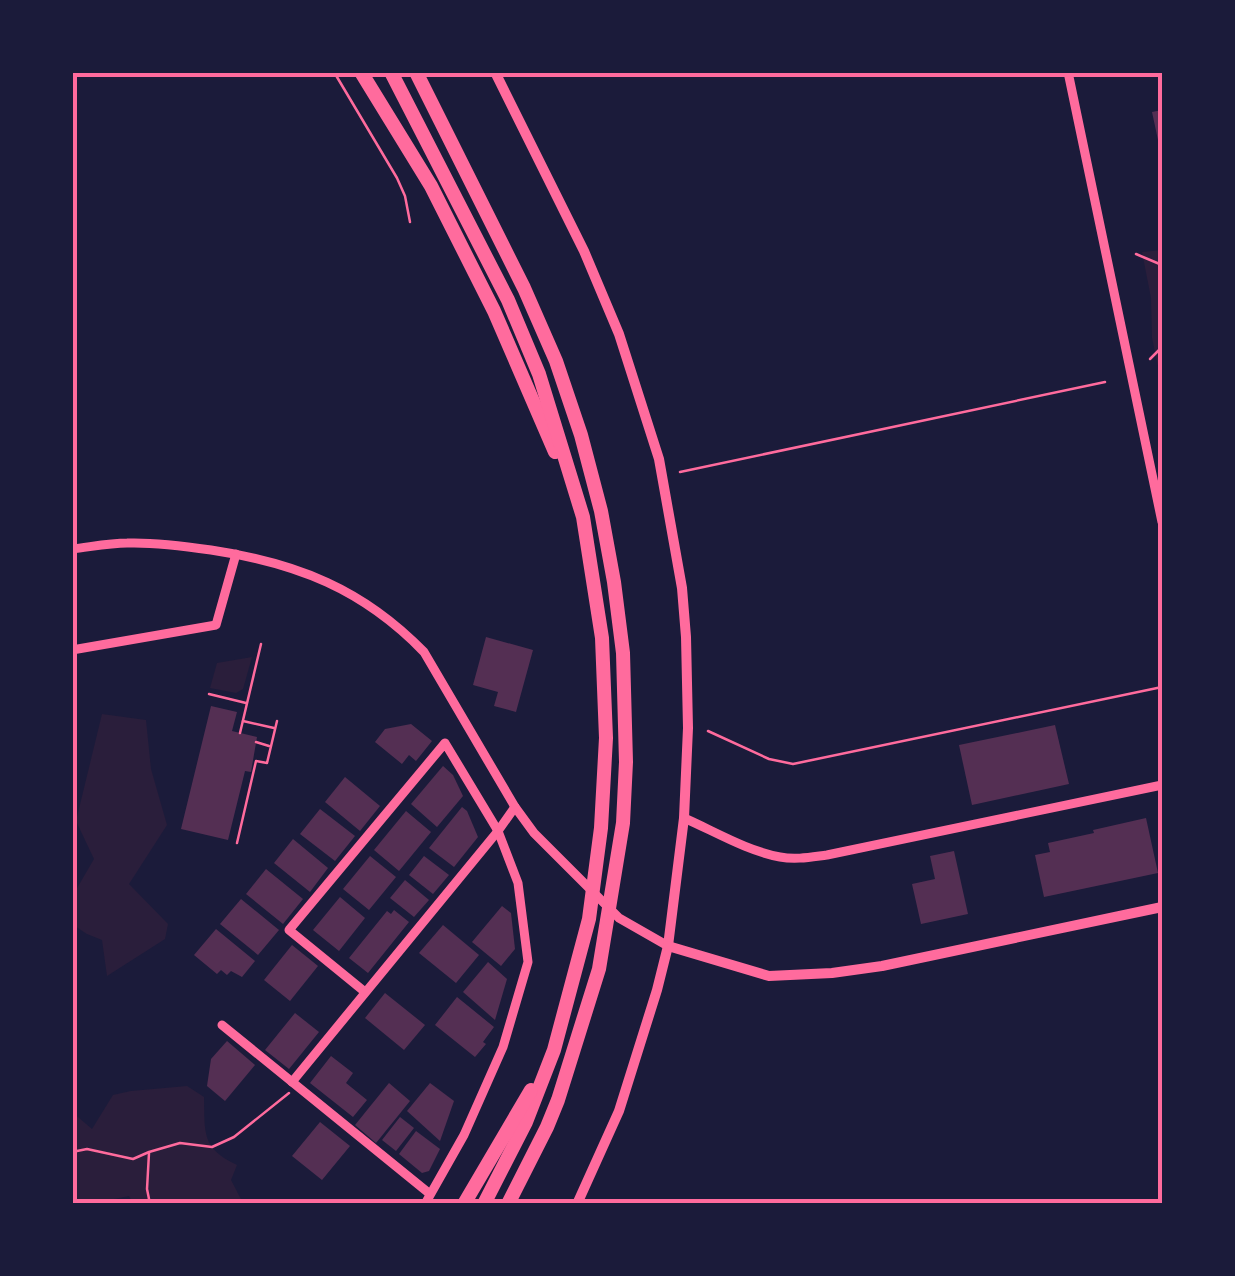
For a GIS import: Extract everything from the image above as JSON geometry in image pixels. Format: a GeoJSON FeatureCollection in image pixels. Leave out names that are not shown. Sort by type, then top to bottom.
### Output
{"type":"FeatureCollection","features":[{"type":"Feature","properties":{"kind":"highway"},"geometry":{"type":"LineString","coordinates":[[362,72],[431,186],[478,280],[583,518]]}},
{"type":"Feature","properties":{"kind":"highway"},"geometry":{"type":"LineString","coordinates":[[391,72],[508,300],[539,374],[583,518],[602,638],[606,738],[601,828],[589,919],[554,1050],[526,1122],[484,1204]]}},
{"type":"Feature","properties":{"kind":"highway"},"geometry":{"type":"LineString","coordinates":[[416,72],[524,288],[556,361],[601,511],[623,652],[626,762],[618,864],[600,969],[520,1204]]}},
{"type":"Feature","properties":{"kind":"highway"},"geometry":{"type":"LineString","coordinates":[[464,1204],[554,1050]]}},
{"type":"Feature","properties":{"kind":"highway"},"geometry":{"type":"LineString","coordinates":[[508,1204],[547,1126]]}},
{"type":"Feature","properties":{"kind":"street"},"geometry":{"type":"LineString","coordinates":[[495,72],[584,251],[619,334],[659,459],[682,588],[686,637],[688,728],[684,818],[668,946],[618,1111],[577,1204]]}},
{"type":"Feature","properties":{"kind":"street"},"geometry":{"type":"LineString","coordinates":[[1068,72],[1162,522]]}},
{"type":"Feature","properties":{"kind":"street"},"geometry":{"type":"LineString","coordinates":[[72,549],[126,543],[236,554],[300,570],[352,594],[424,652],[534,833],[619,918],[668,946],[769,976],[832,974],[1162,907]]}},
{"type":"Feature","properties":{"kind":"street"},"geometry":{"type":"LineString","coordinates":[[72,650],[216,624],[236,554]]}},
{"type":"Feature","properties":{"kind":"street"},"geometry":{"type":"LineString","coordinates":[[222,1024],[428,1199],[464,1135],[503,1048],[528,962],[518,883],[498,831],[445,743],[290,930],[365,992]]}},
{"type":"Feature","properties":{"kind":"street"},"geometry":{"type":"LineString","coordinates":[[684,818],[759,851],[797,859],[1162,785]]}},
{"type":"Feature","properties":{"kind":"street"},"geometry":{"type":"LineString","coordinates":[[295,1084],[515,807]]}},
{"type":"Feature","properties":{"kind":"path"},"geometry":{"type":"LineString","coordinates":[[334,72],[396,178],[405,196],[410,222]]}},
{"type":"Feature","properties":{"kind":"path"},"geometry":{"type":"LineString","coordinates":[[1136,254],[1162,266]]}},
{"type":"Feature","properties":{"kind":"path"},"geometry":{"type":"LineString","coordinates":[[1150,358],[1162,347]]}},
{"type":"Feature","properties":{"kind":"path"},"geometry":{"type":"LineString","coordinates":[[680,472],[1105,382]]}},
{"type":"Feature","properties":{"kind":"path"},"geometry":{"type":"LineString","coordinates":[[240,732],[262,644]]}},
{"type":"Feature","properties":{"kind":"path"},"geometry":{"type":"LineString","coordinates":[[708,731],[769,760],[793,764],[1162,686]]}},
{"type":"Feature","properties":{"kind":"path"},"geometry":{"type":"LineString","coordinates":[[208,694],[247,704]]}},
{"type":"Feature","properties":{"kind":"path"},"geometry":{"type":"LineString","coordinates":[[243,720],[275,728]]}},
{"type":"Feature","properties":{"kind":"path"},"geometry":{"type":"LineString","coordinates":[[236,842],[256,761],[266,763],[277,722]]}},
{"type":"Feature","properties":{"kind":"path"},"geometry":{"type":"LineString","coordinates":[[256,742],[271,746]]}},
{"type":"Feature","properties":{"kind":"path"},"geometry":{"type":"LineString","coordinates":[[72,1152],[88,1149],[133,1160],[180,1143],[212,1147],[234,1137],[295,1084]]}},
{"type":"Feature","properties":{"kind":"path"},"geometry":{"type":"LineString","coordinates":[[149,1152],[150,1204]]}},
{"type":"Feature","properties":{"kind":"shaded area"},"geometry":{"type":"Polygon","coordinates":[[[1162,250],[1162,385],[1142,252],[1162,250]]]}},
{"type":"Feature","properties":{"kind":"shaded area"},"geometry":{"type":"Polygon","coordinates":[[[252,657],[243,689],[236,693],[210,688],[217,663],[252,657]]]}},
{"type":"Feature","properties":{"kind":"shaded area"},"geometry":{"type":"Polygon","coordinates":[[[102,714],[146,720],[151,769],[167,825],[129,884],[168,924],[165,939],[107,976],[102,940],[72,924],[73,895],[94,859],[76,821],[102,714]]]}},
{"type":"Feature","properties":{"kind":"shaded area"},"geometry":{"type":"Polygon","coordinates":[[[187,1086],[204,1097],[205,1130],[211,1146],[237,1165],[231,1180],[243,1203],[133,1203],[129,1196],[106,1203],[73,1203],[72,1112],[92,1129],[113,1095],[187,1086]]]}},
{"type":"Feature","properties":{"kind":"building"},"geometry":{"type":"Polygon","coordinates":[[[1162,110],[1162,154],[1161,154],[1152,112],[1162,110]]]}},
{"type":"Feature","properties":{"kind":"building"},"geometry":{"type":"Polygon","coordinates":[[[486,637],[533,650],[516,712],[494,706],[498,692],[473,685],[486,637]]]}},
{"type":"Feature","properties":{"kind":"building"},"geometry":{"type":"Polygon","coordinates":[[[211,706],[237,712],[232,731],[257,737],[251,772],[245,771],[228,840],[181,829],[211,706]]]}},
{"type":"Feature","properties":{"kind":"building"},"geometry":{"type":"Polygon","coordinates":[[[411,724],[432,741],[416,761],[409,755],[402,764],[375,742],[385,729],[411,724]]]}},
{"type":"Feature","properties":{"kind":"building"},"geometry":{"type":"Polygon","coordinates":[[[1055,725],[1069,784],[972,805],[959,745],[1055,725]]]}},
{"type":"Feature","properties":{"kind":"building"},"geometry":{"type":"Polygon","coordinates":[[[443,766],[453,775],[463,796],[437,827],[411,804],[443,766]]]}},
{"type":"Feature","properties":{"kind":"building"},"geometry":{"type":"Polygon","coordinates":[[[345,777],[380,806],[360,831],[325,802],[345,777]]]}},
{"type":"Feature","properties":{"kind":"building"},"geometry":{"type":"Polygon","coordinates":[[[462,807],[478,837],[454,867],[429,848],[462,807]]]}},
{"type":"Feature","properties":{"kind":"building"},"geometry":{"type":"Polygon","coordinates":[[[320,809],[355,836],[335,861],[300,834],[320,809]]]}},
{"type":"Feature","properties":{"kind":"building"},"geometry":{"type":"Polygon","coordinates":[[[406,811],[431,832],[399,871],[374,850],[406,811]]]}},
{"type":"Feature","properties":{"kind":"building"},"geometry":{"type":"Polygon","coordinates":[[[1146,818],[1158,873],[1044,897],[1035,855],[1050,852],[1048,843],[1146,818]]]}},
{"type":"Feature","properties":{"kind":"building"},"geometry":{"type":"Polygon","coordinates":[[[293,839],[328,868],[310,892],[274,863],[293,839]]]}},
{"type":"Feature","properties":{"kind":"building"},"geometry":{"type":"Polygon","coordinates":[[[954,851],[968,914],[921,924],[912,884],[935,879],[930,856],[954,851]]]}},
{"type":"Feature","properties":{"kind":"building"},"geometry":{"type":"Polygon","coordinates":[[[370,856],[396,877],[369,910],[343,889],[370,856]]]}},
{"type":"Feature","properties":{"kind":"building"},"geometry":{"type":"Polygon","coordinates":[[[424,856],[449,875],[433,894],[409,875],[424,856]]]}},
{"type":"Feature","properties":{"kind":"building"},"geometry":{"type":"Polygon","coordinates":[[[266,869],[303,899],[283,924],[246,894],[266,869]]]}},
{"type":"Feature","properties":{"kind":"building"},"geometry":{"type":"Polygon","coordinates":[[[405,880],[429,900],[414,917],[390,898],[405,880]]]}},
{"type":"Feature","properties":{"kind":"building"},"geometry":{"type":"Polygon","coordinates":[[[340,897],[365,918],[339,951],[313,930],[340,897]]]}},
{"type":"Feature","properties":{"kind":"building"},"geometry":{"type":"Polygon","coordinates":[[[241,899],[279,930],[258,955],[220,924],[241,899]]]}},
{"type":"Feature","properties":{"kind":"building"},"geometry":{"type":"Polygon","coordinates":[[[502,906],[511,913],[515,949],[501,966],[472,942],[502,906]]]}},
{"type":"Feature","properties":{"kind":"building"},"geometry":{"type":"Polygon","coordinates":[[[394,910],[409,922],[368,973],[349,958],[387,911],[391,914],[394,910]]]}},
{"type":"Feature","properties":{"kind":"building"},"geometry":{"type":"Polygon","coordinates":[[[443,925],[479,955],[456,983],[419,953],[443,925]]]}},
{"type":"Feature","properties":{"kind":"building"},"geometry":{"type":"Polygon","coordinates":[[[216,929],[255,961],[242,977],[231,971],[227,975],[221,970],[217,974],[194,955],[216,929]]]}},
{"type":"Feature","properties":{"kind":"building"},"geometry":{"type":"Polygon","coordinates":[[[292,945],[318,966],[290,1001],[264,980],[292,945]]]}},
{"type":"Feature","properties":{"kind":"building"},"geometry":{"type":"Polygon","coordinates":[[[488,962],[507,979],[495,1020],[463,992],[488,962]]]}},
{"type":"Feature","properties":{"kind":"building"},"geometry":{"type":"Polygon","coordinates":[[[385,993],[425,1025],[404,1050],[365,1018],[385,993]]]}},
{"type":"Feature","properties":{"kind":"building"},"geometry":{"type":"Polygon","coordinates":[[[457,997],[494,1027],[475,1057],[435,1025],[457,997]]]}},
{"type":"Feature","properties":{"kind":"building"},"geometry":{"type":"Polygon","coordinates":[[[295,1013],[319,1032],[289,1069],[265,1050],[295,1013]]]}},
{"type":"Feature","properties":{"kind":"building"},"geometry":{"type":"Polygon","coordinates":[[[227,1041],[255,1065],[225,1101],[207,1086],[211,1059],[227,1041]]]}},
{"type":"Feature","properties":{"kind":"building"},"geometry":{"type":"Polygon","coordinates":[[[331,1056],[353,1073],[346,1083],[367,1100],[353,1117],[310,1083],[331,1056]]]}},
{"type":"Feature","properties":{"kind":"building"},"geometry":{"type":"Polygon","coordinates":[[[389,1083],[410,1101],[376,1143],[355,1125],[389,1083]]]}},
{"type":"Feature","properties":{"kind":"building"},"geometry":{"type":"Polygon","coordinates":[[[430,1083],[454,1101],[440,1141],[407,1111],[430,1083]]]}},
{"type":"Feature","properties":{"kind":"building"},"geometry":{"type":"Polygon","coordinates":[[[400,1117],[414,1128],[396,1151],[382,1140],[400,1117]]]}},
{"type":"Feature","properties":{"kind":"building"},"geometry":{"type":"Polygon","coordinates":[[[320,1122],[350,1146],[322,1180],[292,1156],[320,1122]]]}},
{"type":"Feature","properties":{"kind":"building"},"geometry":{"type":"Polygon","coordinates":[[[416,1131],[440,1149],[429,1171],[422,1173],[399,1154],[416,1131]]]}}]}
